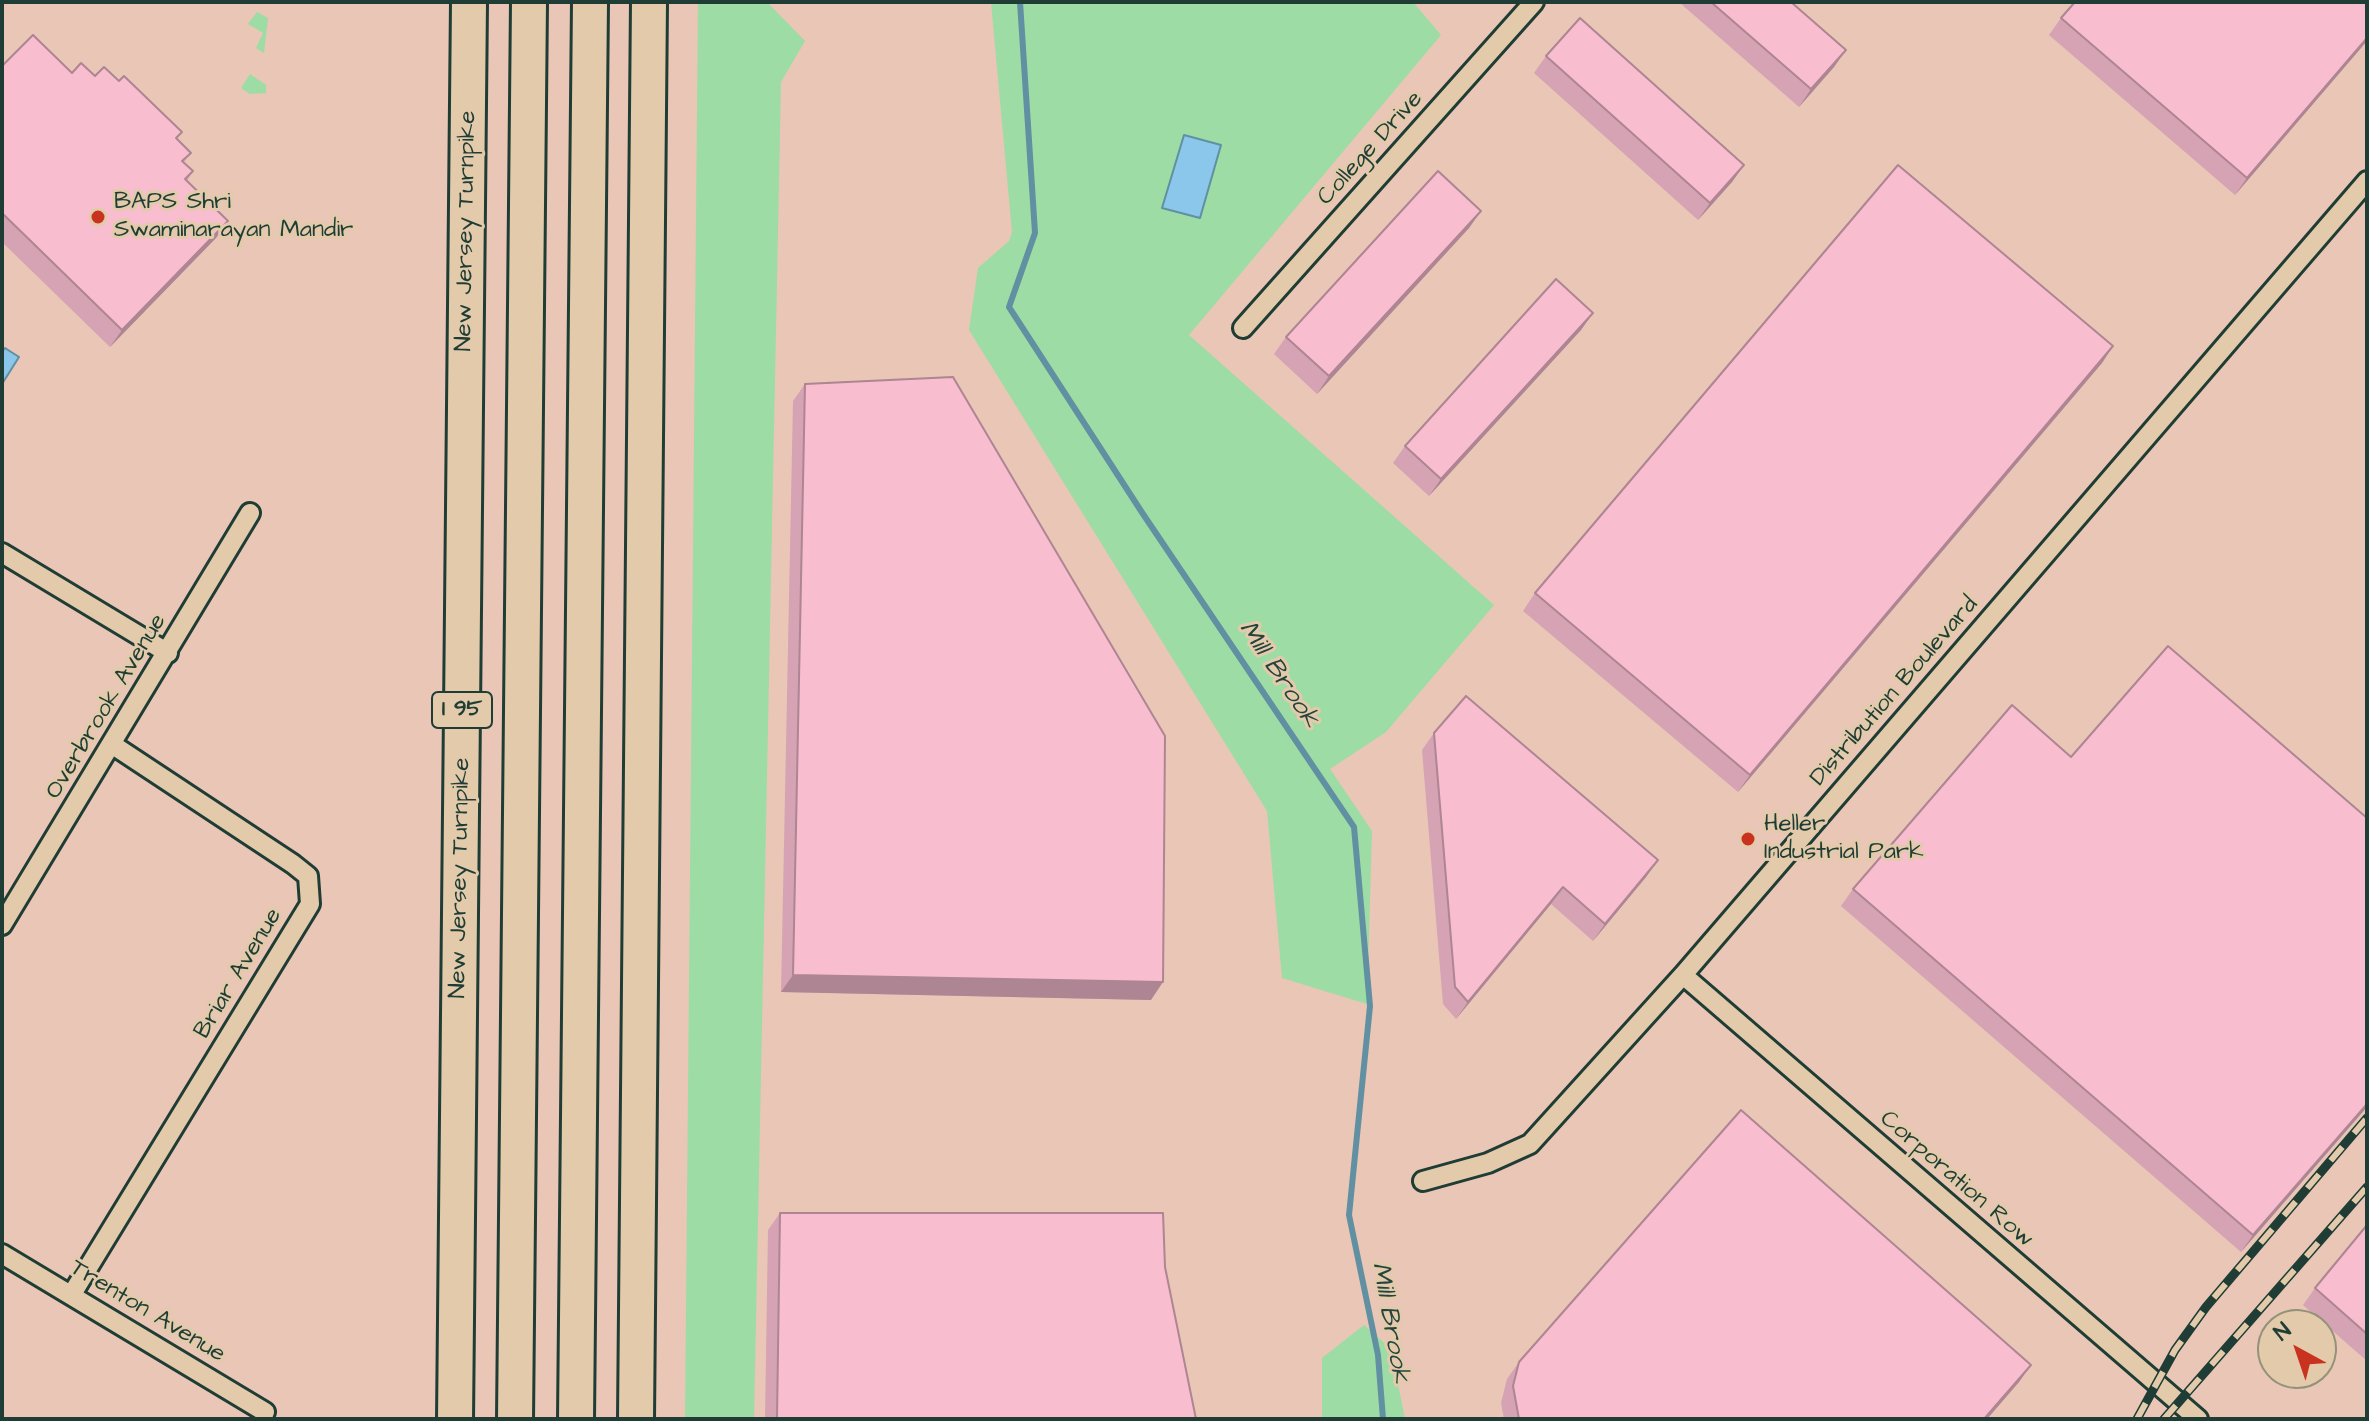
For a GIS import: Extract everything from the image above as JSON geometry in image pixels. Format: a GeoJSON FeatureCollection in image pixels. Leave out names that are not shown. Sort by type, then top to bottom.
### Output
{"type":"FeatureCollection","features":[{"type":"Feature","properties":{"kind":"highway","name":"New Jersey Turnpike"},"geometry":{"type":"LineString","coordinates":[[455,1419],[469,2]]}},
{"type":"Feature","properties":{"kind":"highway","name":"I 95"},"geometry":{"type":"LineString","coordinates":[[515,1419],[529,2]]}},
{"type":"Feature","properties":{"kind":"highway"},"geometry":{"type":"LineString","coordinates":[[576,1419],[590,2]]}},
{"type":"Feature","properties":{"kind":"highway"},"geometry":{"type":"LineString","coordinates":[[636,1419],[649,2]]}},
{"type":"Feature","properties":{"kind":"street","name":"College Drive"},"geometry":{"type":"LineString","coordinates":[[1243,328],[1534,2]]}},
{"type":"Feature","properties":{"kind":"street","name":"Distribution Boulevard"},"geometry":{"type":"LineString","coordinates":[[1423,1181],[1488,1163],[1530,1144],[1683,975],[2367,181]]}},
{"type":"Feature","properties":{"kind":"street","name":"Overbrook Avenue"},"geometry":{"type":"LineString","coordinates":[[2,925],[250,513]]}},
{"type":"Feature","properties":{"kind":"street"},"geometry":{"type":"LineString","coordinates":[[2,553],[168,653]]}},
{"type":"Feature","properties":{"kind":"street","name":"Briar Avenue"},"geometry":{"type":"LineString","coordinates":[[72,1294],[310,904],[308,876],[113,745]]}},
{"type":"Feature","properties":{"kind":"street","name":"Corporation Row"},"geometry":{"type":"LineString","coordinates":[[1683,975],[2198,1419]]}},
{"type":"Feature","properties":{"kind":"street","name":"Trenton Avenue"},"geometry":{"type":"LineString","coordinates":[[2,1254],[265,1412]]}},
{"type":"Feature","properties":{"kind":"green space"},"geometry":{"type":"Polygon","coordinates":[[[698,2],[767,2],[805,41],[781,82],[754,1419],[685,1419],[698,2]]]}},
{"type":"Feature","properties":{"kind":"green space"},"geometry":{"type":"Polygon","coordinates":[[[991,2],[1413,2],[1441,35],[1189,335],[1494,605],[1386,732],[1330,769],[1372,831],[1367,1004],[1282,978],[1267,811],[969,330],[978,268],[1009,241],[1012,232],[991,2]]]}},
{"type":"Feature","properties":{"kind":"green space"},"geometry":{"type":"Polygon","coordinates":[[[257,12],[268,18],[264,53],[256,48],[263,33],[248,24],[257,12]]]}},
{"type":"Feature","properties":{"kind":"green space"},"geometry":{"type":"Polygon","coordinates":[[[250,74],[266,85],[266,93],[250,94],[241,88],[250,74]]]}},
{"type":"Feature","properties":{"kind":"green space"},"geometry":{"type":"Polygon","coordinates":[[[1364,1325],[1391,1349],[1405,1419],[1322,1419],[1322,1358],[1364,1325]]]}},
{"type":"Feature","properties":{"kind":"water"},"geometry":{"type":"Polygon","coordinates":[[[1184,135],[1221,145],[1200,218],[1162,208],[1184,135]]]}},
{"type":"Feature","properties":{"kind":"water"},"geometry":{"type":"Polygon","coordinates":[[[5,348],[19,357],[2,384],[2,352],[5,348]]]}},
{"type":"Feature","properties":{"kind":"building"},"geometry":{"type":"Polygon","coordinates":[[[1711,2],[1791,2],[1846,50],[1811,89],[1711,2]]]}},
{"type":"Feature","properties":{"kind":"building"},"geometry":{"type":"Polygon","coordinates":[[[2075,2],[2367,2],[2367,38],[2247,178],[2061,18],[2075,2]]]}},
{"type":"Feature","properties":{"kind":"building"},"geometry":{"type":"Polygon","coordinates":[[[1580,18],[1744,165],[1710,203],[1546,56],[1580,18]]]}},
{"type":"Feature","properties":{"kind":"building","name":"BAPS Shri Swaminarayan Mandir"},"geometry":{"type":"Polygon","coordinates":[[[33,35],[72,73],[81,63],[95,76],[104,67],[119,81],[124,76],[182,132],[176,138],[191,153],[182,161],[193,171],[185,179],[228,221],[122,330],[2,213],[2,66],[33,35]]]}},
{"type":"Feature","properties":{"kind":"building"},"geometry":{"type":"Polygon","coordinates":[[[1898,165],[2113,346],[1750,775],[1535,593],[1898,165]]]}},
{"type":"Feature","properties":{"kind":"building"},"geometry":{"type":"Polygon","coordinates":[[[1438,171],[1481,211],[1329,376],[1286,337],[1438,171]]]}},
{"type":"Feature","properties":{"kind":"building"},"geometry":{"type":"Polygon","coordinates":[[[1556,279],[1593,313],[1441,479],[1405,446],[1556,279]]]}},
{"type":"Feature","properties":{"kind":"building"},"geometry":{"type":"Polygon","coordinates":[[[953,377],[1165,736],[1163,982],[793,975],[805,384],[953,377]]]}},
{"type":"Feature","properties":{"kind":"building"},"geometry":{"type":"Polygon","coordinates":[[[2168,646],[2367,818],[2367,1104],[2253,1235],[1853,889],[2012,705],[2071,757],[2168,646]]]}},
{"type":"Feature","properties":{"kind":"building"},"geometry":{"type":"Polygon","coordinates":[[[1466,696],[1658,860],[1605,924],[1563,887],[1468,1002],[1455,987],[1434,733],[1466,696]]]}},
{"type":"Feature","properties":{"kind":"building"},"geometry":{"type":"Polygon","coordinates":[[[1741,1110],[2031,1365],[1984,1419],[1519,1419],[1513,1386],[1519,1362],[1741,1110]]]}},
{"type":"Feature","properties":{"kind":"building"},"geometry":{"type":"Polygon","coordinates":[[[780,1213],[1163,1213],[1165,1267],[1196,1419],[777,1419],[780,1213]]]}},
{"type":"Feature","properties":{"kind":"building"},"geometry":{"type":"Polygon","coordinates":[[[2367,1225],[2367,1334],[2315,1288],[2367,1225]]]}},
{"type":"Feature","properties":{"kind":"waterway","name":"Mill Brook"},"geometry":{"type":"LineString","coordinates":[[1020,2],[1035,233],[1009,307],[1143,514],[1354,827],[1370,1006],[1349,1215],[1378,1355],[1383,1419]]}},
{"type":"Feature","properties":{"kind":"railway"},"geometry":{"type":"LineString","coordinates":[[2137,1419],[2175,1350],[2206,1307],[2367,1118]]}},
{"type":"Feature","properties":{"kind":"railway"},"geometry":{"type":"LineString","coordinates":[[2164,1419],[2367,1187]]}},
{"type":"Feature","properties":{"kind":"place","name":"BAPS Shri Swaminarayan Mandir"},"geometry":{"type":"Point","coordinates":[98,217]}},
{"type":"Feature","properties":{"kind":"place","name":"Heller Industrial Park"},"geometry":{"type":"Point","coordinates":[1748,839]}}]}
